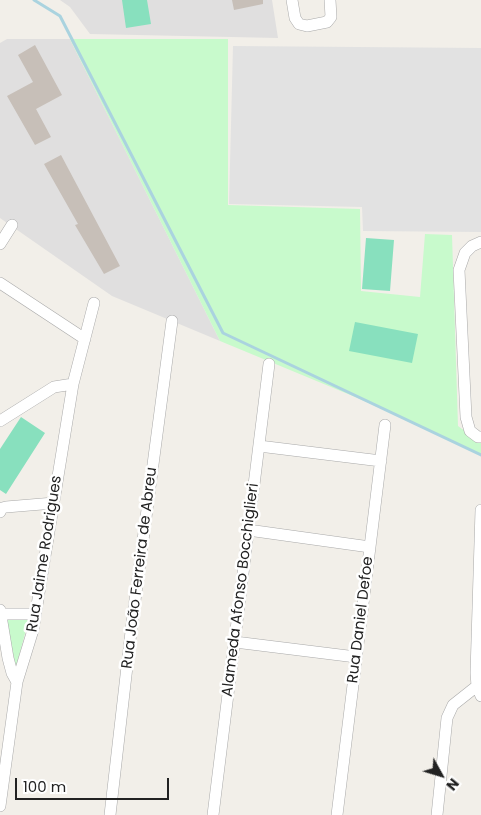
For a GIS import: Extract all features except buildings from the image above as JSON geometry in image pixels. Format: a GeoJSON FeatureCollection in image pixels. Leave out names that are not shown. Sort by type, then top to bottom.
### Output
{"type":"FeatureCollection","features":[{"type":"Feature","properties":{"kind":"street"},"geometry":{"type":"LineString","coordinates":[[292,0],[295,18],[299,24],[307,26],[327,22],[331,17],[330,0]]}},
{"type":"Feature","properties":{"kind":"street"},"geometry":{"type":"LineString","coordinates":[[0,244],[12,225]]}},
{"type":"Feature","properties":{"kind":"street"},"geometry":{"type":"LineString","coordinates":[[481,242],[472,246],[465,253],[459,270],[466,417],[470,431],[481,437]]}},
{"type":"Feature","properties":{"kind":"street"},"geometry":{"type":"LineString","coordinates":[[0,282],[85,339]]}},
{"type":"Feature","properties":{"kind":"street","name":"Rua Jaime Rodrigues"},"geometry":{"type":"LineString","coordinates":[[0,806],[18,682],[31,639],[36,614],[73,384],[94,303]]}},
{"type":"Feature","properties":{"kind":"street","name":"Rua João Ferreira de Abreu"},"geometry":{"type":"LineString","coordinates":[[110,815],[132,623],[172,321]]}},
{"type":"Feature","properties":{"kind":"street","name":"Alameda Afonso Bocchiglieri"},"geometry":{"type":"LineString","coordinates":[[213,815],[269,364]]}},
{"type":"Feature","properties":{"kind":"street"},"geometry":{"type":"LineString","coordinates":[[0,421],[54,387],[73,384]]}},
{"type":"Feature","properties":{"kind":"street","name":"Rua Daniel Defoe"},"geometry":{"type":"LineString","coordinates":[[337,815],[385,425]]}},
{"type":"Feature","properties":{"kind":"street"},"geometry":{"type":"LineString","coordinates":[[259,446],[381,461]]}},
{"type":"Feature","properties":{"kind":"street"},"geometry":{"type":"LineString","coordinates":[[0,512],[2,508],[6,507],[54,504]]}},
{"type":"Feature","properties":{"kind":"street"},"geometry":{"type":"LineString","coordinates":[[438,815],[447,718],[453,705],[479,691],[481,510]]}},
{"type":"Feature","properties":{"kind":"street"},"geometry":{"type":"LineString","coordinates":[[248,530],[370,546]]}},
{"type":"Feature","properties":{"kind":"street"},"geometry":{"type":"LineString","coordinates":[[18,682],[12,673],[8,658],[0,612],[36,614]]}},
{"type":"Feature","properties":{"kind":"street"},"geometry":{"type":"LineString","coordinates":[[235,642],[356,657]]}},
{"type":"Feature","properties":{"kind":"shaded area"},"geometry":{"type":"Polygon","coordinates":[[[60,0],[272,0],[278,38],[90,34],[70,7],[60,0]]]}},
{"type":"Feature","properties":{"kind":"shaded area"},"geometry":{"type":"Polygon","coordinates":[[[7,39],[70,39],[220,341],[112,296],[0,218],[0,43],[7,39]]]}},
{"type":"Feature","properties":{"kind":"shaded area"},"geometry":{"type":"Polygon","coordinates":[[[233,46],[481,48],[481,232],[363,231],[362,207],[229,204],[233,46]]]}},
{"type":"Feature","properties":{"kind":"green space"},"geometry":{"type":"Polygon","coordinates":[[[122,0],[147,0],[151,24],[126,28],[122,0]]]}},
{"type":"Feature","properties":{"kind":"green space"},"geometry":{"type":"Polygon","coordinates":[[[70,39],[228,39],[228,205],[360,209],[361,291],[420,297],[425,234],[452,235],[458,426],[481,441],[481,455],[360,399],[220,341],[70,39]]]}},
{"type":"Feature","properties":{"kind":"green space"},"geometry":{"type":"Polygon","coordinates":[[[366,238],[394,240],[390,291],[362,289],[366,238]]]}},
{"type":"Feature","properties":{"kind":"green space"},"geometry":{"type":"Polygon","coordinates":[[[355,322],[418,334],[412,363],[349,351],[355,322]]]}},
{"type":"Feature","properties":{"kind":"green space"},"geometry":{"type":"Polygon","coordinates":[[[21,417],[45,433],[6,494],[0,490],[0,449],[21,417]]]}},
{"type":"Feature","properties":{"kind":"green space"},"geometry":{"type":"Polygon","coordinates":[[[7,618],[29,618],[16,668],[8,630],[7,618]]]}},
{"type":"Feature","properties":{"kind":"waterway"},"geometry":{"type":"LineString","coordinates":[[34,0],[60,16],[223,333],[481,455]]}}]}
